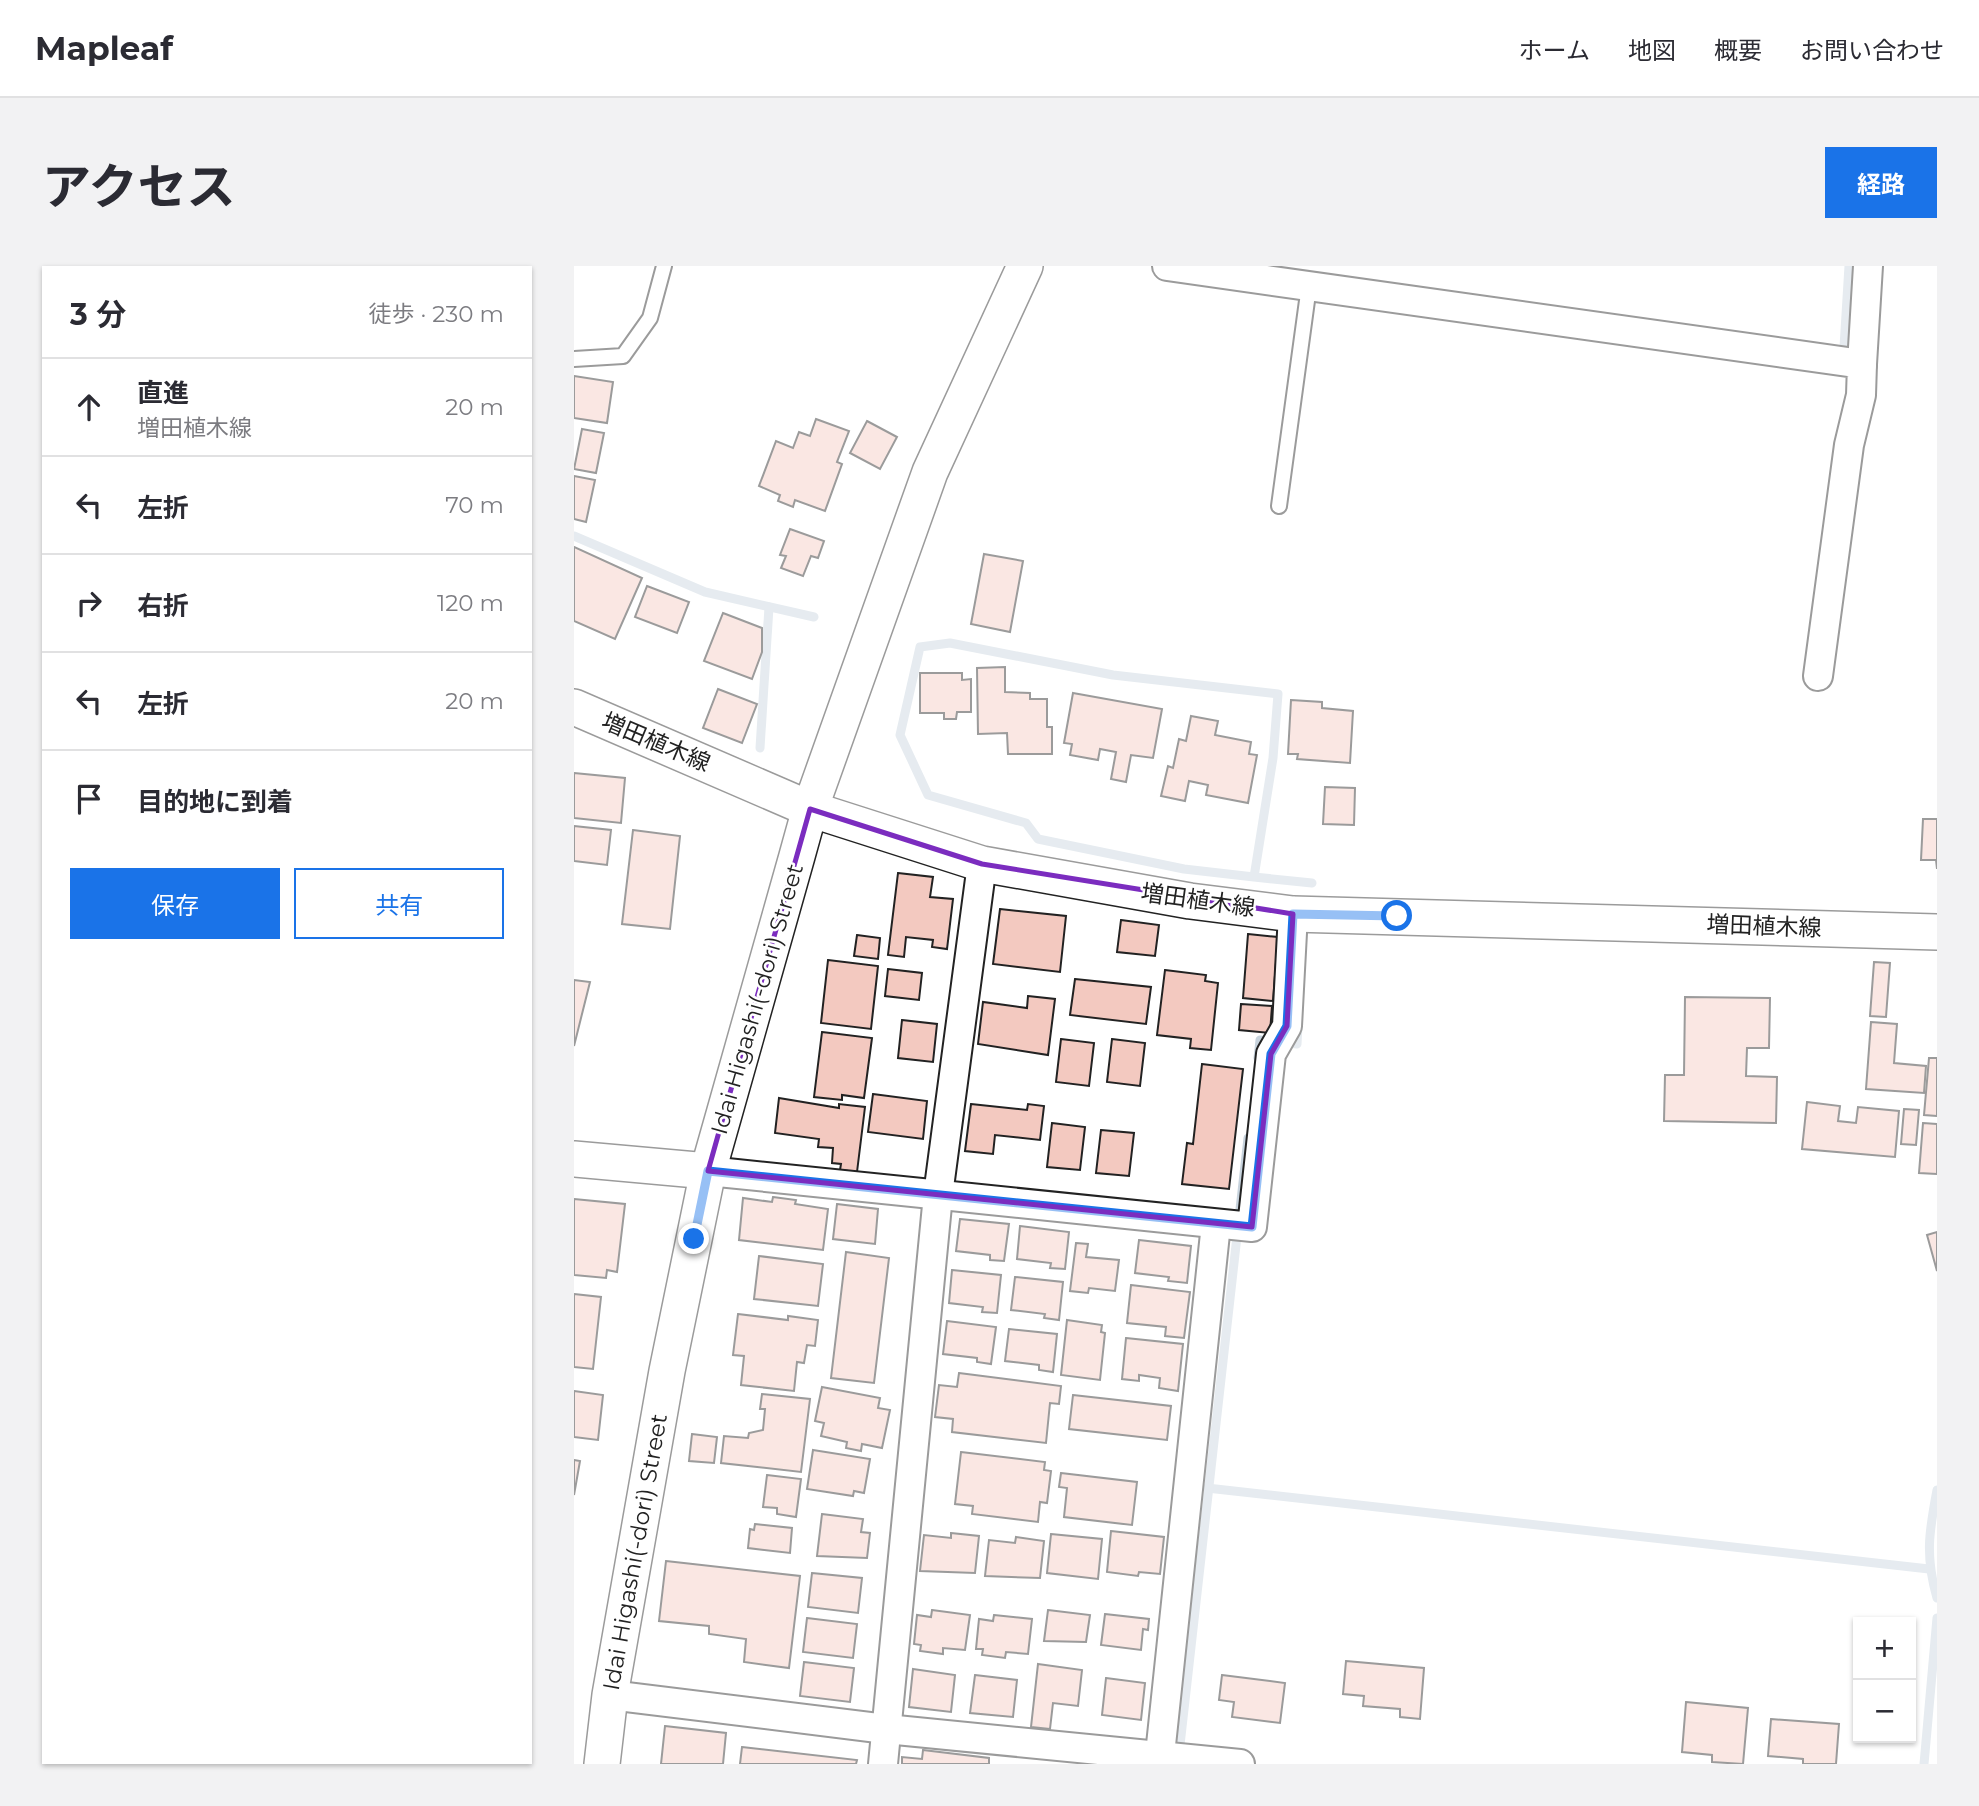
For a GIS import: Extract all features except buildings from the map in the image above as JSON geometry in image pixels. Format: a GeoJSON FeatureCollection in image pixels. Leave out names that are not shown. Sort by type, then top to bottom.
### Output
{"type":"FeatureCollection","features":[{"type":"Feature","properties":{"kind":"street","name":"Idai Higashi(-dori) Street"},"geometry":{"type":"LineString","coordinates":[[602,1764],[610,1695],[667,1371],[708,1171],[810,809],[930,472],[1025,266]]}},
{"type":"Feature","properties":{"kind":"street"},"geometry":{"type":"LineString","coordinates":[[1167,266],[1863,364]]}},
{"type":"Feature","properties":{"kind":"street"},"geometry":{"type":"LineString","coordinates":[[1818,676],[1849,445],[1861,395],[1868,266]]}},
{"type":"Feature","properties":{"kind":"street","name":"増田植木線"},"geometry":{"type":"LineString","coordinates":[[574,707],[810,809],[982,864],[1190,901],[1293,914],[1937,932]]}},
{"type":"Feature","properties":{"kind":"street"},"geometry":{"type":"LineString","coordinates":[[883,1764],[939,1195],[982,864]]}},
{"type":"Feature","properties":{"kind":"street"},"geometry":{"type":"LineString","coordinates":[[574,1159],[1252,1227],[1271,1054],[1287,1026],[1293,914]]}},
{"type":"Feature","properties":{"kind":"street"},"geometry":{"type":"LineString","coordinates":[[1169,1759],[1220,1224]]}},
{"type":"Feature","properties":{"kind":"street"},"geometry":{"type":"LineString","coordinates":[[610,1695],[1169,1759],[1240,1764]]}},
{"type":"Feature","properties":{"kind":"lane"},"geometry":{"type":"LineString","coordinates":[[574,359],[623,356],[650,318],[664,266]]}},
{"type":"Feature","properties":{"kind":"lane"},"geometry":{"type":"LineString","coordinates":[[1279,506],[1309,286]]}},
{"type":"Feature","properties":{"kind":"highlighted area"},"geometry":{"type":"Polygon","coordinates":[[[810,809],[982,864],[1293,914],[1287,1026],[1271,1054],[1252,1227],[708,1171],[810,809]]]}},
{"type":"Feature","properties":{"kind":"waterway"},"geometry":{"type":"LineString","coordinates":[[1844,347],[1849,266]]}},
{"type":"Feature","properties":{"kind":"waterway"},"geometry":{"type":"LineString","coordinates":[[574,536],[705,592],[814,617]]}},
{"type":"Feature","properties":{"kind":"waterway"},"geometry":{"type":"LineString","coordinates":[[760,748],[769,607]]}},
{"type":"Feature","properties":{"kind":"waterway"},"geometry":{"type":"LineString","coordinates":[[1254,877],[1184,869],[1038,839],[1026,823],[928,795],[900,735],[920,647],[950,643],[1113,675],[1278,694],[1273,758],[1254,877],[1312,883]]}},
{"type":"Feature","properties":{"kind":"waterway"},"geometry":{"type":"LineString","coordinates":[[1258,1058],[1260,1040],[1297,1044],[1298,1025]]}},
{"type":"Feature","properties":{"kind":"waterway"},"geometry":{"type":"LineString","coordinates":[[1179,1754],[1248,1138]]}},
{"type":"Feature","properties":{"kind":"waterway"},"geometry":{"type":"LineString","coordinates":[[1207,1488],[1929,1569]]}},
{"type":"Feature","properties":{"kind":"waterway"},"geometry":{"type":"LineString","coordinates":[[1937,1490],[1930,1544],[1931,1569],[1937,1598]]}},
{"type":"Feature","properties":{"kind":"waterway"},"geometry":{"type":"LineString","coordinates":[[1924,1764],[1937,1618]]}},
{"type":"Feature","properties":{"kind":"route"},"geometry":{"type":"LineString","coordinates":[[694,1239],[708,1171],[1252,1227],[1271,1054],[1287,1026],[1293,914],[1397,916]]}}]}
